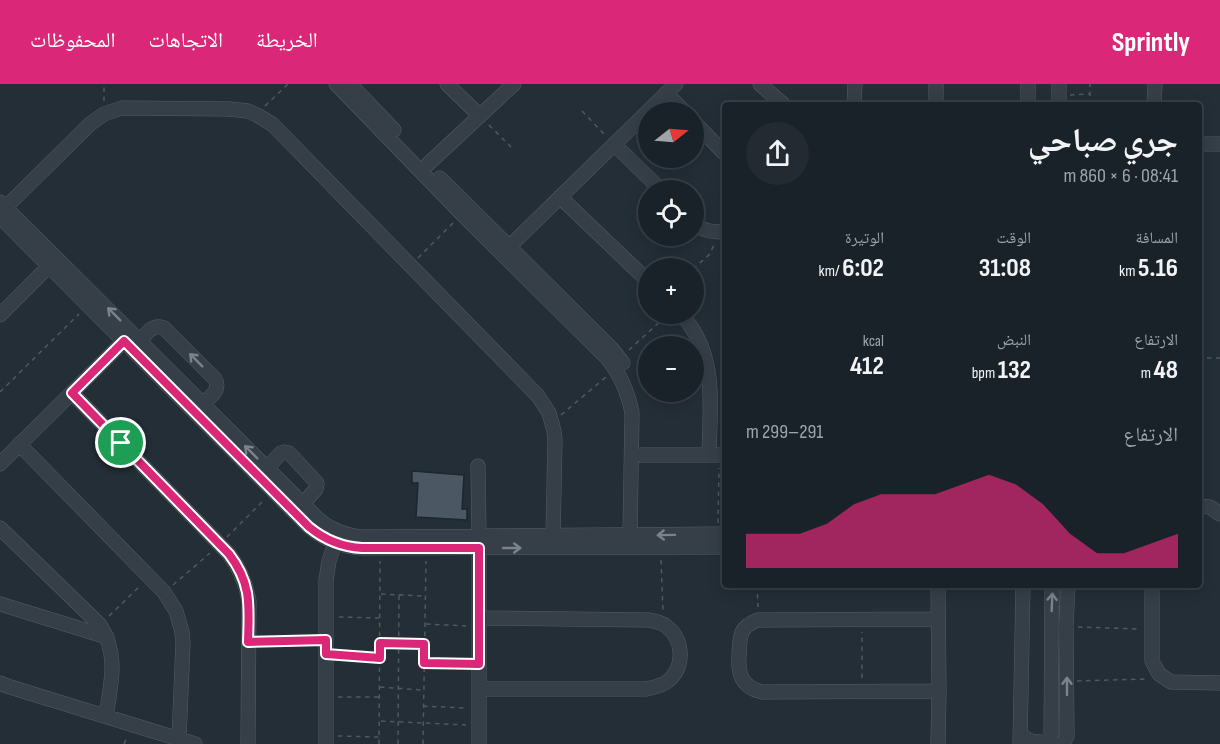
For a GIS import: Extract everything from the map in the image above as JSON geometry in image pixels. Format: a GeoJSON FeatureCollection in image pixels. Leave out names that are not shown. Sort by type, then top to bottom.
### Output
{"type":"FeatureCollection","features":[{"type":"Feature","properties":{"kind":"street"},"geometry":{"type":"LineString","coordinates":[[336,84],[598,349],[628,371],[639,399],[641,415],[641,455],[635,535]]}},
{"type":"Feature","properties":{"kind":"street"},"geometry":{"type":"LineString","coordinates":[[350,84],[509,247],[618,364],[632,414],[635,535]]}},
{"type":"Feature","properties":{"kind":"street"},"geometry":{"type":"LineString","coordinates":[[447,84],[480,116]]}},
{"type":"Feature","properties":{"kind":"street"},"geometry":{"type":"LineString","coordinates":[[427,165],[514,84]]}},
{"type":"Feature","properties":{"kind":"street"},"geometry":{"type":"LineString","coordinates":[[854,102],[855,84]]}},
{"type":"Feature","properties":{"kind":"street"},"geometry":{"type":"LineString","coordinates":[[936,84],[936,102]]}},
{"type":"Feature","properties":{"kind":"street"},"geometry":{"type":"LineString","coordinates":[[1028,84],[1028,102]]}},
{"type":"Feature","properties":{"kind":"street"},"geometry":{"type":"LineString","coordinates":[[1154,102],[1155,84]]}},
{"type":"Feature","properties":{"kind":"street"},"geometry":{"type":"LineString","coordinates":[[766,86],[781,102]]}},
{"type":"Feature","properties":{"kind":"street"},"geometry":{"type":"LineString","coordinates":[[509,247],[671,89],[679,102]]}},
{"type":"Feature","properties":{"kind":"street"},"geometry":{"type":"LineString","coordinates":[[2,209],[90,124],[112,110],[131,108],[228,109],[248,111],[272,124],[538,396],[549,413],[555,440],[553,536]]}},
{"type":"Feature","properties":{"kind":"street"},"geometry":{"type":"LineString","coordinates":[[704,132],[722,151]]}},
{"type":"Feature","properties":{"kind":"street"},"geometry":{"type":"LineString","coordinates":[[614,144],[651,180]]}},
{"type":"Feature","properties":{"kind":"street"},"geometry":{"type":"LineString","coordinates":[[1202,144],[1220,144]]}},
{"type":"Feature","properties":{"kind":"street"},"geometry":{"type":"LineString","coordinates":[[560,197],[638,271]]}},
{"type":"Feature","properties":{"kind":"street"},"geometry":{"type":"LineString","coordinates":[[2,209],[49,266],[273,491],[317,534],[335,543],[353,548],[426,548],[553,536],[635,535],[722,538]]}},
{"type":"Feature","properties":{"kind":"street"},"geometry":{"type":"LineString","coordinates":[[2,209],[140,340],[326,526],[354,537],[479,542],[660,547],[722,538]]}},
{"type":"Feature","properties":{"kind":"street"},"geometry":{"type":"LineString","coordinates":[[704,230],[721,232]]}},
{"type":"Feature","properties":{"kind":"street"},"geometry":{"type":"LineString","coordinates":[[1,312],[49,266]]}},
{"type":"Feature","properties":{"kind":"street"},"geometry":{"type":"LineString","coordinates":[[641,455],[718,455],[708,365],[696,333],[689,324]]}},
{"type":"Feature","properties":{"kind":"street"},"geometry":{"type":"LineString","coordinates":[[140,340],[153,327],[164,328],[215,378],[217,390],[203,404]]}},
{"type":"Feature","properties":{"kind":"street"},"geometry":{"type":"LineString","coordinates":[[0,464],[124,341]]}},
{"type":"Feature","properties":{"kind":"street"},"geometry":{"type":"LineString","coordinates":[[72,393],[237,564],[247,588],[249,601],[248,744]]}},
{"type":"Feature","properties":{"kind":"street"},"geometry":{"type":"LineString","coordinates":[[19,444],[150,577],[164,592],[176,611],[182,632],[178,739]]}},
{"type":"Feature","properties":{"kind":"street"},"geometry":{"type":"LineString","coordinates":[[267,468],[281,453],[289,453],[317,483],[316,489],[303,504]]}},
{"type":"Feature","properties":{"kind":"street"},"geometry":{"type":"LineString","coordinates":[[478,466],[479,744]]}},
{"type":"Feature","properties":{"kind":"street"},"geometry":{"type":"LineString","coordinates":[[1202,506],[1210,507],[1220,514]]}},
{"type":"Feature","properties":{"kind":"street"},"geometry":{"type":"LineString","coordinates":[[0,528],[104,631],[113,657],[106,716]]}},
{"type":"Feature","properties":{"kind":"street"},"geometry":{"type":"LineString","coordinates":[[326,740],[327,570],[335,543]]}},
{"type":"Feature","properties":{"kind":"street"},"geometry":{"type":"LineString","coordinates":[[938,588],[938,744]]}},
{"type":"Feature","properties":{"kind":"street"},"geometry":{"type":"LineString","coordinates":[[1023,588],[1020,740],[1032,742],[1055,742],[1066,736],[1068,588]]}},
{"type":"Feature","properties":{"kind":"street"},"geometry":{"type":"LineString","coordinates":[[1052,588],[1055,742]]}},
{"type":"Feature","properties":{"kind":"street"},"geometry":{"type":"LineString","coordinates":[[1152,588],[1152,661],[1159,674],[1171,682],[1220,683]]}},
{"type":"Feature","properties":{"kind":"street"},"geometry":{"type":"LineString","coordinates":[[0,604],[104,631]]}},
{"type":"Feature","properties":{"kind":"street"},"geometry":{"type":"LineString","coordinates":[[938,619],[759,620],[747,626],[740,636],[739,668],[744,682],[749,687],[762,692],[939,691]]}},
{"type":"Feature","properties":{"kind":"street"},"geometry":{"type":"LineString","coordinates":[[479,622],[657,621],[675,634],[680,646],[681,658],[677,670],[669,680],[658,687],[646,689],[479,689]]}},
{"type":"Feature","properties":{"kind":"street"},"geometry":{"type":"LineString","coordinates":[[0,682],[195,744]]}},
{"type":"Feature","properties":{"kind":"path"},"geometry":{"type":"LineString","coordinates":[[104,84],[104,114]]}},
{"type":"Feature","properties":{"kind":"path"},"geometry":{"type":"LineString","coordinates":[[256,115],[288,84]]}},
{"type":"Feature","properties":{"kind":"path"},"geometry":{"type":"LineString","coordinates":[[1090,84],[1090,102]]}},
{"type":"Feature","properties":{"kind":"path"},"geometry":{"type":"LineString","coordinates":[[1059,95],[1090,94]]}},
{"type":"Feature","properties":{"kind":"path"},"geometry":{"type":"LineString","coordinates":[[582,111],[614,144]]}},
{"type":"Feature","properties":{"kind":"path"},"geometry":{"type":"LineString","coordinates":[[480,116],[511,147]]}},
{"type":"Feature","properties":{"kind":"path"},"geometry":{"type":"LineString","coordinates":[[410,266],[462,214]]}},
{"type":"Feature","properties":{"kind":"path"},"geometry":{"type":"LineString","coordinates":[[704,259],[710,254],[721,232]]}},
{"type":"Feature","properties":{"kind":"path"},"geometry":{"type":"LineString","coordinates":[[0,392],[88,305]]}},
{"type":"Feature","properties":{"kind":"path"},"geometry":{"type":"LineString","coordinates":[[552,422],[618,364],[658,324]]}},
{"type":"Feature","properties":{"kind":"path"},"geometry":{"type":"LineString","coordinates":[[1202,358],[1220,358]]}},
{"type":"Feature","properties":{"kind":"path"},"geometry":{"type":"LineString","coordinates":[[718,455],[722,538]]}},
{"type":"Feature","properties":{"kind":"path"},"geometry":{"type":"LineString","coordinates":[[164,592],[220,544],[273,491]]}},
{"type":"Feature","properties":{"kind":"path"},"geometry":{"type":"LineString","coordinates":[[657,621],[661,617],[663,606],[660,547]]}},
{"type":"Feature","properties":{"kind":"path"},"geometry":{"type":"LineString","coordinates":[[380,548],[380,744]]}},
{"type":"Feature","properties":{"kind":"path"},"geometry":{"type":"LineString","coordinates":[[423,744],[426,548]]}},
{"type":"Feature","properties":{"kind":"path"},"geometry":{"type":"LineString","coordinates":[[104,631],[150,577]]}},
{"type":"Feature","properties":{"kind":"path"},"geometry":{"type":"LineString","coordinates":[[757,588],[759,620]]}},
{"type":"Feature","properties":{"kind":"path"},"geometry":{"type":"LineString","coordinates":[[380,594],[425,596]]}},
{"type":"Feature","properties":{"kind":"path"},"geometry":{"type":"LineString","coordinates":[[398,744],[399,595]]}},
{"type":"Feature","properties":{"kind":"path"},"geometry":{"type":"LineString","coordinates":[[326,616],[380,618]]}},
{"type":"Feature","properties":{"kind":"path"},"geometry":{"type":"LineString","coordinates":[[862,619],[862,691]]}},
{"type":"Feature","properties":{"kind":"path"},"geometry":{"type":"LineString","coordinates":[[424,624],[479,622]]}},
{"type":"Feature","properties":{"kind":"path"},"geometry":{"type":"LineString","coordinates":[[1066,626],[1152,629]]}},
{"type":"Feature","properties":{"kind":"path"},"geometry":{"type":"LineString","coordinates":[[248,642],[326,647],[380,658]]}},
{"type":"Feature","properties":{"kind":"path"},"geometry":{"type":"LineString","coordinates":[[380,643],[424,644]]}},
{"type":"Feature","properties":{"kind":"path"},"geometry":{"type":"LineString","coordinates":[[424,663],[479,664]]}},
{"type":"Feature","properties":{"kind":"path"},"geometry":{"type":"LineString","coordinates":[[1067,681],[1144,680],[1159,674]]}},
{"type":"Feature","properties":{"kind":"path"},"geometry":{"type":"LineString","coordinates":[[380,687],[423,690]]}},
{"type":"Feature","properties":{"kind":"path"},"geometry":{"type":"LineString","coordinates":[[326,696],[380,698]]}},
{"type":"Feature","properties":{"kind":"path"},"geometry":{"type":"LineString","coordinates":[[423,706],[479,708]]}},
{"type":"Feature","properties":{"kind":"path"},"geometry":{"type":"LineString","coordinates":[[379,721],[479,725]]}},
{"type":"Feature","properties":{"kind":"path"},"geometry":{"type":"LineString","coordinates":[[326,740],[380,737]]}},
{"type":"Feature","properties":{"kind":"building"},"geometry":{"type":"Polygon","coordinates":[[[412,471],[464,475],[462,509],[467,509],[467,520],[416,517],[418,483],[412,483],[412,471]]]}},
{"type":"Feature","properties":{"kind":"route"},"geometry":{"type":"LineString","coordinates":[[124,341],[317,534],[335,543],[353,548],[479,548],[479,664],[424,663],[424,644],[380,643],[380,658],[326,654],[326,640],[248,642],[249,601],[247,588],[237,564],[121,443],[72,393],[124,341]]}}]}
